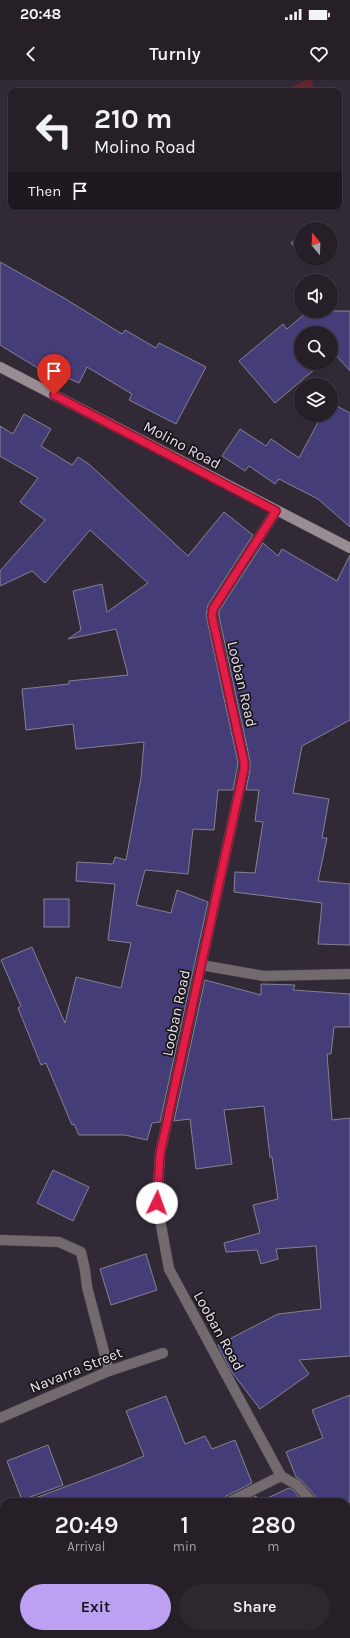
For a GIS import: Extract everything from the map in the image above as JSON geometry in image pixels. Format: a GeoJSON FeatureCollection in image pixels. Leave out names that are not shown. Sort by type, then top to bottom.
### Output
{"type":"FeatureCollection","features":[{"type":"Feature","properties":{"kind":"main road","name":"Molino Road"},"geometry":{"type":"LineString","coordinates":[[0,367],[350,548]]}},
{"type":"Feature","properties":{"kind":"street","name":"Looban Road"},"geometry":{"type":"LineString","coordinates":[[276,511],[213,609],[212,616],[244,762],[244,769],[160,1154],[157,1203],[169,1269],[281,1476]]}},
{"type":"Feature","properties":{"kind":"street"},"geometry":{"type":"LineString","coordinates":[[201,965],[264,976],[350,974]]}},
{"type":"Feature","properties":{"kind":"street"},"geometry":{"type":"LineString","coordinates":[[0,1240],[58,1242],[81,1252],[87,1287],[109,1371]]}},
{"type":"Feature","properties":{"kind":"street","name":"Navarra Street"},"geometry":{"type":"LineString","coordinates":[[0,1418],[109,1371],[164,1353]]}},
{"type":"Feature","properties":{"kind":"street"},"geometry":{"type":"LineString","coordinates":[[237,1498],[281,1476],[297,1485],[308,1498]]}},
{"type":"Feature","properties":{"kind":"shaded area"},"geometry":{"type":"Polygon","coordinates":[[[306,80],[311,80],[315,88],[289,88],[306,80]]]}},
{"type":"Feature","properties":{"kind":"building"},"geometry":{"type":"Polygon","coordinates":[[[0,262],[64,298],[122,334],[125,330],[156,348],[159,343],[206,367],[176,424],[129,400],[132,394],[87,367],[79,383],[43,367],[41,370],[0,345],[0,262]]]}},
{"type":"Feature","properties":{"kind":"building"},"geometry":{"type":"Polygon","coordinates":[[[338,311],[350,311],[350,371],[338,358],[338,326],[294,326],[294,370],[314,370],[304,378],[294,378],[294,387],[275,403],[239,361],[283,324],[287,329],[300,318],[338,318],[338,311]]]}},
{"type":"Feature","properties":{"kind":"building"},"geometry":{"type":"Polygon","coordinates":[[[338,407],[350,413],[350,527],[318,499],[279,479],[275,484],[249,466],[245,471],[222,456],[240,429],[266,446],[271,439],[299,458],[318,422],[338,422],[338,407]]]}},
{"type":"Feature","properties":{"kind":"building"},"geometry":{"type":"Polygon","coordinates":[[[24,414],[51,429],[41,446],[72,465],[78,457],[90,465],[188,556],[224,512],[253,535],[208,605],[206,615],[238,763],[233,790],[218,790],[214,830],[193,829],[188,874],[145,870],[136,905],[171,913],[177,890],[208,902],[160,1122],[152,1123],[147,1140],[125,1135],[79,1135],[74,1124],[72,1125],[46,1063],[41,1065],[18,1008],[21,1006],[1,960],[32,947],[65,1023],[76,977],[121,988],[131,943],[108,940],[115,884],[76,881],[77,862],[113,864],[115,857],[126,860],[141,778],[144,742],[76,749],[73,724],[26,730],[22,689],[69,684],[69,681],[128,675],[116,629],[68,639],[81,630],[73,591],[102,584],[107,612],[148,583],[90,530],[45,583],[32,571],[0,586],[0,571],[45,520],[20,502],[38,478],[0,456],[0,426],[13,434],[24,414]]]}},
{"type":"Feature","properties":{"kind":"building"},"geometry":{"type":"Polygon","coordinates":[[[263,543],[278,556],[282,549],[337,581],[350,555],[350,720],[302,746],[293,793],[329,799],[322,838],[327,838],[318,881],[350,884],[350,945],[318,944],[322,903],[234,892],[235,872],[255,873],[263,822],[255,821],[259,790],[246,790],[250,770],[250,761],[219,611],[263,543]]]}},
{"type":"Feature","properties":{"kind":"building"},"geometry":{"type":"Polygon","coordinates":[[[44,899],[69,899],[69,927],[44,927],[44,899]]]}},
{"type":"Feature","properties":{"kind":"building"},"geometry":{"type":"Polygon","coordinates":[[[205,980],[261,995],[261,984],[295,985],[293,990],[350,994],[350,1027],[334,1027],[331,1054],[327,1054],[332,1120],[350,1118],[350,1356],[299,1360],[309,1374],[260,1409],[231,1371],[218,1345],[278,1314],[321,1309],[316,1246],[276,1249],[278,1259],[261,1264],[257,1250],[226,1252],[224,1243],[260,1233],[253,1205],[278,1199],[272,1157],[270,1157],[264,1106],[224,1110],[232,1164],[196,1169],[190,1119],[174,1121],[205,980]]]}},
{"type":"Feature","properties":{"kind":"building"},"geometry":{"type":"Polygon","coordinates":[[[53,1170],[89,1187],[73,1221],[37,1203],[53,1170]]]}},
{"type":"Feature","properties":{"kind":"building"},"geometry":{"type":"Polygon","coordinates":[[[146,1254],[157,1290],[111,1305],[100,1269],[146,1254]]]}},
{"type":"Feature","properties":{"kind":"building"},"geometry":{"type":"Polygon","coordinates":[[[350,1395],[350,1498],[317,1498],[302,1481],[296,1477],[286,1452],[323,1438],[312,1410],[350,1395]]]}},
{"type":"Feature","properties":{"kind":"building"},"geometry":{"type":"Polygon","coordinates":[[[166,1396],[185,1444],[205,1436],[212,1449],[235,1440],[252,1483],[226,1496],[225,1498],[35,1498],[144,1456],[126,1411],[166,1396]]]}},
{"type":"Feature","properties":{"kind":"building"},"geometry":{"type":"Polygon","coordinates":[[[48,1445],[63,1485],[27,1498],[21,1498],[7,1461],[48,1445]]]}},
{"type":"Feature","properties":{"kind":"building"},"geometry":{"type":"Polygon","coordinates":[[[289,1488],[293,1490],[300,1498],[268,1498],[289,1488]]]}},
{"type":"Feature","properties":{"kind":"route"},"geometry":{"type":"LineString","coordinates":[[54,395],[276,511],[213,609],[212,616],[244,762],[244,769],[160,1154],[157,1203]]}}]}
